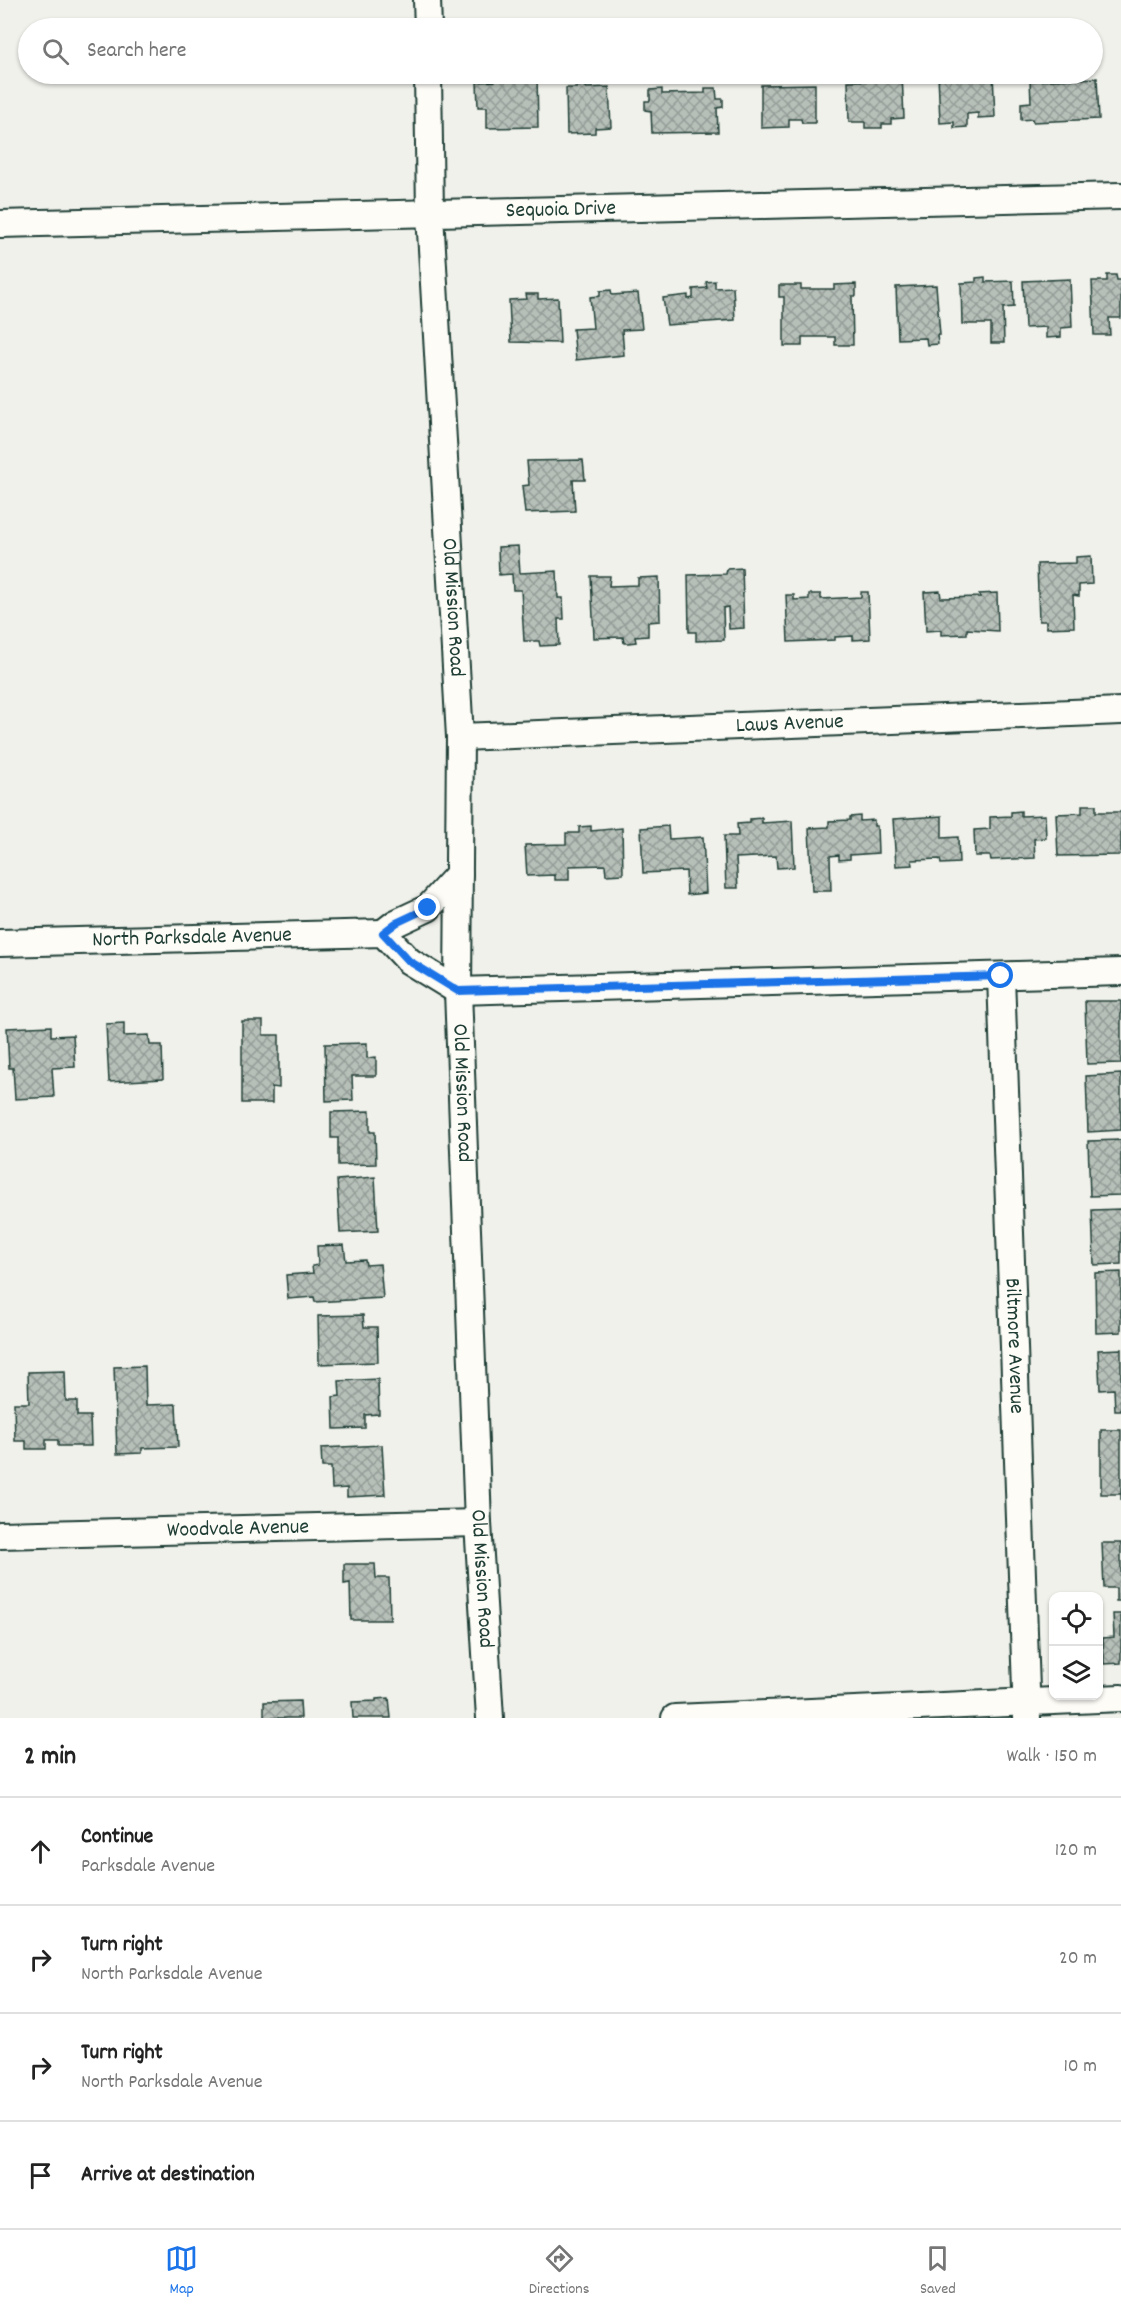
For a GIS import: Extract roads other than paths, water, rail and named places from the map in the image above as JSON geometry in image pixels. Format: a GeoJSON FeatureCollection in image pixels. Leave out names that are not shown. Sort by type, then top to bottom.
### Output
{"type":"FeatureCollection","features":[{"type":"Feature","properties":{"kind":"street"},"geometry":{"type":"LineString","coordinates":[[427,0],[428,18]]}},
{"type":"Feature","properties":{"kind":"street","name":"Old Mission Road"},"geometry":{"type":"LineString","coordinates":[[428,84],[430,213],[460,736],[458,991],[478,1523],[490,1718]]}},
{"type":"Feature","properties":{"kind":"street","name":"Sequoia Drive"},"geometry":{"type":"LineString","coordinates":[[0,225],[1121,196]]}},
{"type":"Feature","properties":{"kind":"street","name":"Laws Avenue"},"geometry":{"type":"LineString","coordinates":[[460,736],[1121,711]]}},
{"type":"Feature","properties":{"kind":"street"},"geometry":{"type":"LineString","coordinates":[[459,874],[428,908],[396,923],[383,933],[409,961],[458,991],[1121,972]]}},
{"type":"Feature","properties":{"kind":"street","name":"North Parksdale Avenue"},"geometry":{"type":"LineString","coordinates":[[0,943],[383,933]]}},
{"type":"Feature","properties":{"kind":"street","name":"Biltmore Avenue"},"geometry":{"type":"LineString","coordinates":[[1001,976],[1027,1709]]}},
{"type":"Feature","properties":{"kind":"street","name":"Woodvale Avenue"},"geometry":{"type":"LineString","coordinates":[[0,1535],[478,1523]]}},
{"type":"Feature","properties":{"kind":"street"},"geometry":{"type":"LineString","coordinates":[[675,1718],[1027,1709],[1121,1698]]}}]}
